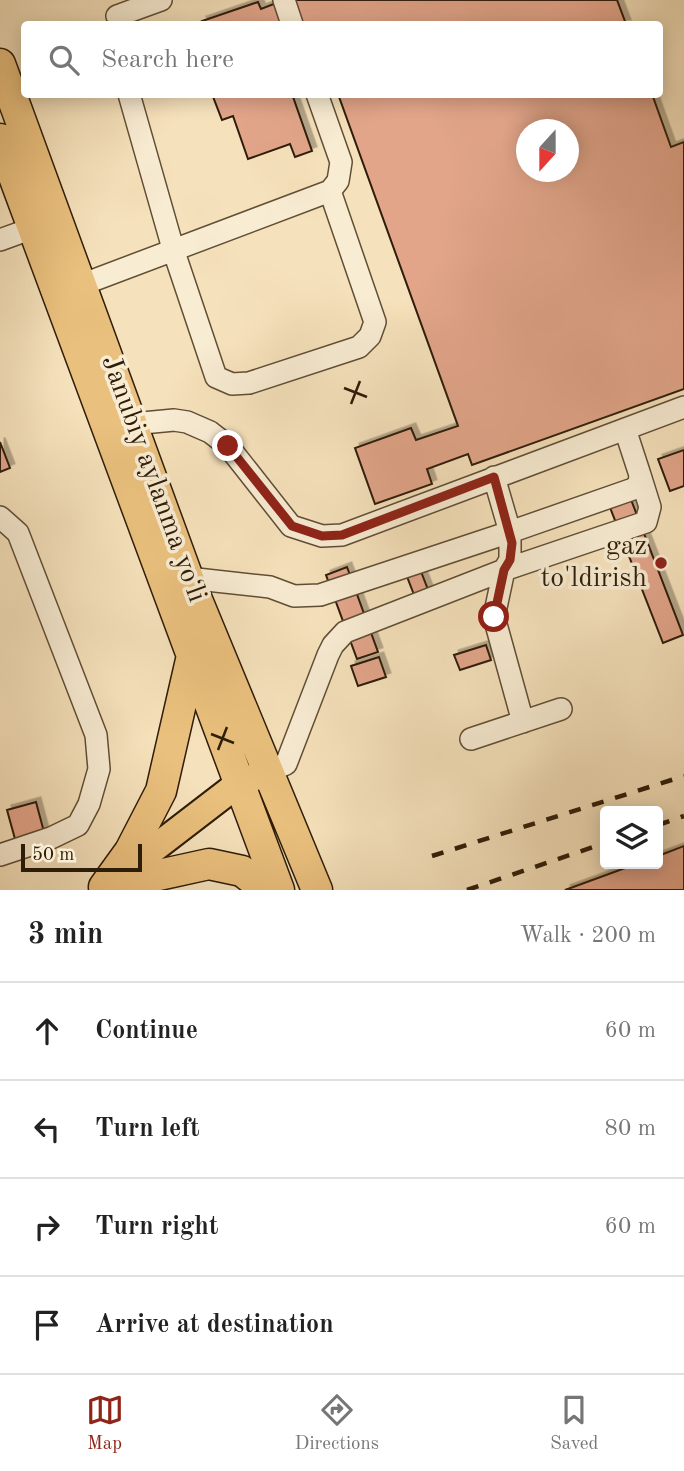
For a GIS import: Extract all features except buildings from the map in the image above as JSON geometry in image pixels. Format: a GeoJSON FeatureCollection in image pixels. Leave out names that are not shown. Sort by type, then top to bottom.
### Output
{"type":"FeatureCollection","features":[{"type":"Feature","properties":{"kind":"highway","name":"Janubiy aylanma yoʻli"},"geometry":{"type":"LineString","coordinates":[[0,64],[69,290],[191,660],[279,890]]}},
{"type":"Feature","properties":{"kind":"highway","name":"Janubiy aylanma yoʻli"},"geometry":{"type":"LineString","coordinates":[[0,139],[33,228],[69,290],[132,424],[188,578],[317,890]]}},
{"type":"Feature","properties":{"kind":"highway"},"geometry":{"type":"LineString","coordinates":[[100,889],[130,851],[161,791],[191,660]]}},
{"type":"Feature","properties":{"kind":"highway"},"geometry":{"type":"LineString","coordinates":[[100,889],[209,864],[242,871],[266,890]]}},
{"type":"Feature","properties":{"kind":"main road"},"geometry":{"type":"LineString","coordinates":[[100,889],[238,785],[267,772]]}},
{"type":"Feature","properties":{"kind":"street"},"geometry":{"type":"LineString","coordinates":[[117,13],[161,0]]}},
{"type":"Feature","properties":{"kind":"street"},"geometry":{"type":"LineString","coordinates":[[284,0],[291,21]]}},
{"type":"Feature","properties":{"kind":"street"},"geometry":{"type":"LineString","coordinates":[[131,98],[174,251],[216,377],[232,384],[249,383],[359,346],[370,336],[375,322],[330,191]]}},
{"type":"Feature","properties":{"kind":"street"},"geometry":{"type":"LineString","coordinates":[[69,290],[330,191],[338,181],[341,162],[318,98]]}},
{"type":"Feature","properties":{"kind":"street"},"geometry":{"type":"LineString","coordinates":[[0,240],[33,228]]}},
{"type":"Feature","properties":{"kind":"street"},"geometry":{"type":"LineString","coordinates":[[132,424],[174,420],[187,422],[210,432],[228,446],[292,526],[322,536],[342,535],[684,407]]}},
{"type":"Feature","properties":{"kind":"street"},"geometry":{"type":"LineString","coordinates":[[267,772],[285,764],[328,655],[345,632],[504,570],[646,522],[650,507],[625,429]]}},
{"type":"Feature","properties":{"kind":"street"},"geometry":{"type":"LineString","coordinates":[[188,578],[270,587],[294,596],[320,595],[633,489],[639,484],[640,475]]}},
{"type":"Feature","properties":{"kind":"street"},"geometry":{"type":"LineString","coordinates":[[494,477],[510,532],[510,560],[504,570],[494,617],[523,722]]}},
{"type":"Feature","properties":{"kind":"street"},"geometry":{"type":"LineString","coordinates":[[0,517],[18,533],[96,734],[99,769],[89,804],[78,825],[51,838],[0,855]]}},
{"type":"Feature","properties":{"kind":"street"},"geometry":{"type":"LineString","coordinates":[[471,738],[561,709]]}},
{"type":"Feature","properties":{"kind":"railway"},"geometry":{"type":"LineString","coordinates":[[432,856],[684,776]]}},
{"type":"Feature","properties":{"kind":"railway"},"geometry":{"type":"LineString","coordinates":[[663,823],[684,816]]}},
{"type":"Feature","properties":{"kind":"railway"},"geometry":{"type":"LineString","coordinates":[[467,890],[600,845]]}},
{"type":"Feature","properties":{"kind":"place","name":"gaz to'ldirish"},"geometry":{"type":"Point","coordinates":[661,563]}},
{"type":"Feature","properties":{"kind":"route"},"geometry":{"type":"LineString","coordinates":[[228,446],[292,526],[322,536],[342,535],[494,477],[512,543],[494,617]]}}]}
